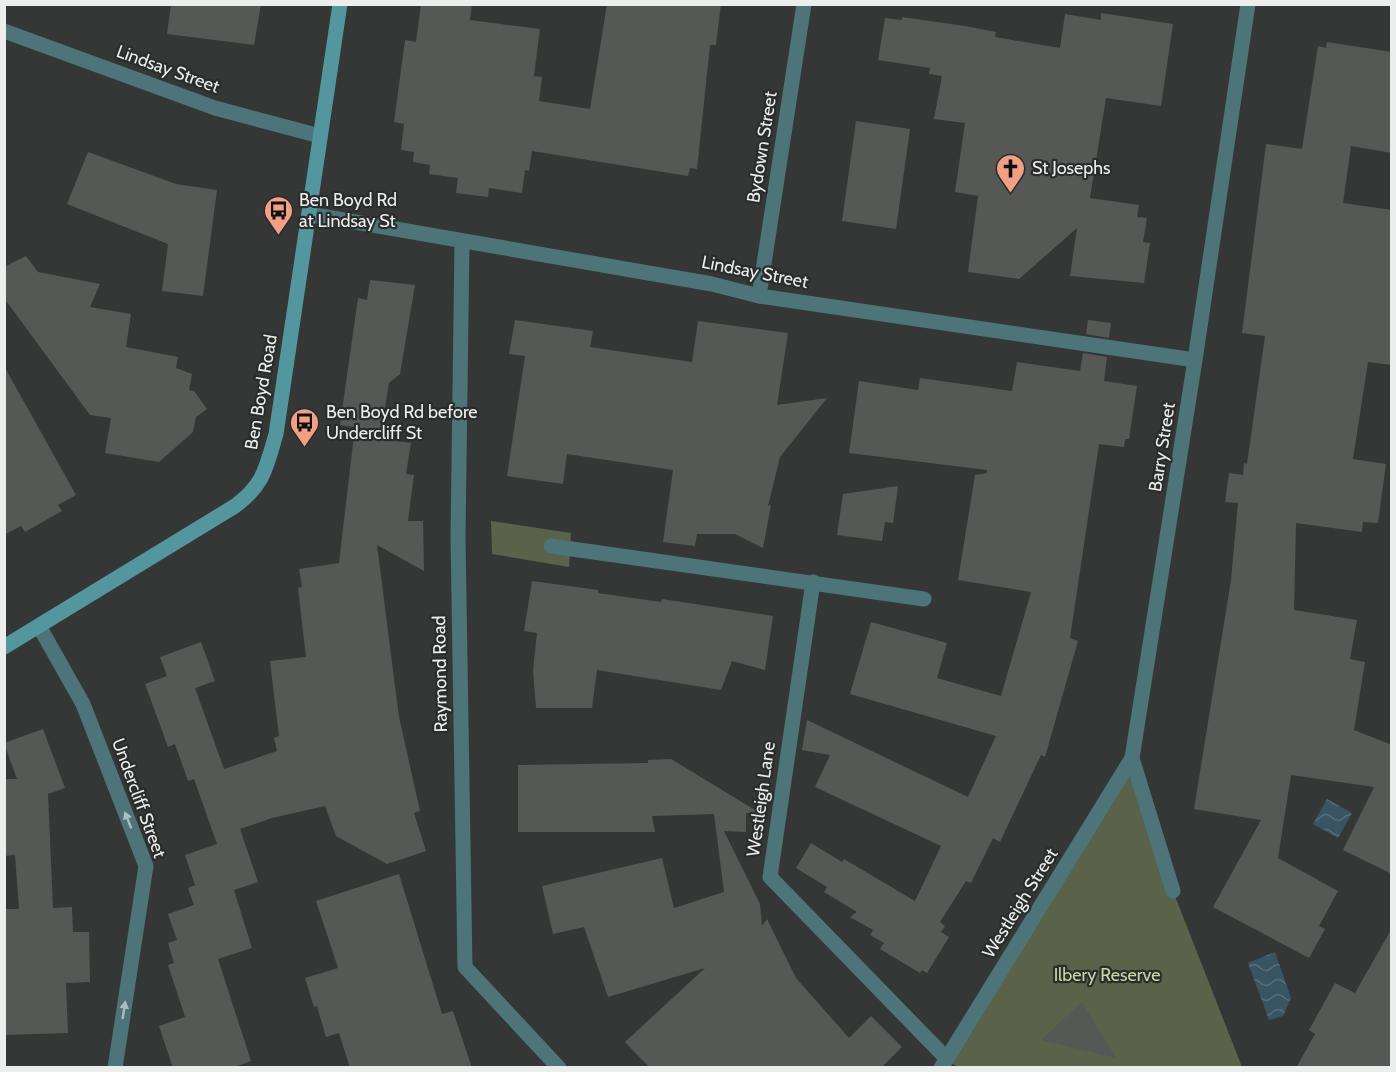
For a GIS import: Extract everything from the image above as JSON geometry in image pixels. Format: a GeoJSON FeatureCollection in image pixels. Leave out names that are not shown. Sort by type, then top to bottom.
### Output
{"type":"FeatureCollection","features":[{"type":"Feature","properties":{"kind":"street","name":"Ben Boyd Road"},"geometry":{"type":"LineString","coordinates":[[4,647],[235,506],[251,494],[264,477],[276,434],[340,4]]}},
{"type":"Feature","properties":{"kind":"street","name":"Bydown Street"},"geometry":{"type":"LineString","coordinates":[[759,296],[804,4]]}},
{"type":"Feature","properties":{"kind":"street","name":"Barry Street"},"geometry":{"type":"LineString","coordinates":[[1173,891],[1131,758],[1195,360],[1248,4]]}},
{"type":"Feature","properties":{"kind":"street","name":"Lindsay Street"},"geometry":{"type":"LineString","coordinates":[[4,31],[215,108],[320,136]]}},
{"type":"Feature","properties":{"kind":"street","name":"Lindsay Street"},"geometry":{"type":"LineString","coordinates":[[309,214],[712,284],[759,296],[1195,360]]}},
{"type":"Feature","properties":{"kind":"street","name":"Raymond Road"},"geometry":{"type":"LineString","coordinates":[[462,242],[458,537],[465,967],[559,1068]]}},
{"type":"Feature","properties":{"kind":"street"},"geometry":{"type":"LineString","coordinates":[[551,546],[924,599]]}},
{"type":"Feature","properties":{"kind":"street","name":"Westleigh Lane"},"geometry":{"type":"LineString","coordinates":[[813,582],[770,877],[944,1063]]}},
{"type":"Feature","properties":{"kind":"street","name":"Undercliff Street"},"geometry":{"type":"LineString","coordinates":[[39,626],[83,704],[146,866],[115,1068]]}},
{"type":"Feature","properties":{"kind":"street","name":"Westleigh Street"},"geometry":{"type":"LineString","coordinates":[[944,1063],[1131,758]]}},
{"type":"Feature","properties":{"kind":"green space"},"geometry":{"type":"Polygon","coordinates":[[[491,521],[571,533],[569,567],[492,554],[491,521]]]}},
{"type":"Feature","properties":{"kind":"green space","name":"Ilbery Reserve"},"geometry":{"type":"Polygon","coordinates":[[[1132,758],[1173,891],[1242,1067],[958,1068],[947,1059],[1132,758]]]}},
{"type":"Feature","properties":{"kind":"water"},"geometry":{"type":"Polygon","coordinates":[[[1327,799],[1352,813],[1338,838],[1313,824],[1327,799]]]}},
{"type":"Feature","properties":{"kind":"water"},"geometry":{"type":"Polygon","coordinates":[[[1275,952],[1291,998],[1283,1016],[1269,1020],[1248,963],[1275,952]]]}},
{"type":"Feature","properties":{"kind":"building"},"geometry":{"type":"Polygon","coordinates":[[[171,4],[261,4],[254,45],[167,34],[171,4]]]}},
{"type":"Feature","properties":{"kind":"building"},"geometry":{"type":"Polygon","coordinates":[[[421,4],[472,4],[470,20],[540,29],[534,76],[542,77],[539,101],[590,109],[607,4],[721,4],[716,45],[710,45],[697,169],[690,168],[688,176],[532,151],[529,171],[525,170],[522,193],[489,188],[488,197],[456,193],[458,178],[429,174],[430,165],[413,162],[414,152],[401,150],[404,124],[394,122],[405,40],[416,42],[421,4]]]}},
{"type":"Feature","properties":{"kind":"building"},"geometry":{"type":"Polygon","coordinates":[[[1101,13],[1173,24],[1161,106],[1106,98],[1090,198],[1139,205],[1137,217],[1147,218],[1143,242],[1150,243],[1144,283],[1070,276],[1077,228],[1019,279],[968,272],[978,196],[955,192],[965,123],[934,119],[942,76],[929,74],[930,68],[878,60],[885,18],[902,20],[902,17],[965,26],[996,32],[995,37],[1060,48],[1065,14],[1101,20],[1101,13]]]}},
{"type":"Feature","properties":{"kind":"building"},"geometry":{"type":"Polygon","coordinates":[[[1327,42],[1392,52],[1392,153],[1351,146],[1343,203],[1392,210],[1392,365],[1368,362],[1353,459],[1386,464],[1378,523],[1363,522],[1362,532],[1296,523],[1294,610],[1357,620],[1350,659],[1365,662],[1354,730],[1392,745],[1392,874],[1343,850],[1374,787],[1291,775],[1278,858],[1338,891],[1319,926],[1325,929],[1309,958],[1213,907],[1261,820],[1194,809],[1231,580],[1238,503],[1225,502],[1229,473],[1243,475],[1244,463],[1247,464],[1265,336],[1242,333],[1266,144],[1302,149],[1318,46],[1326,48],[1327,42]]]}},
{"type":"Feature","properties":{"kind":"building"},"geometry":{"type":"Polygon","coordinates":[[[856,121],[910,129],[896,229],[842,221],[856,121]]]}},
{"type":"Feature","properties":{"kind":"building"},"geometry":{"type":"Polygon","coordinates":[[[88,152],[176,184],[217,190],[203,296],[162,291],[168,244],[67,204],[88,152]]]}},
{"type":"Feature","properties":{"kind":"building"},"geometry":{"type":"Polygon","coordinates":[[[26,256],[38,272],[100,284],[90,307],[131,314],[126,347],[178,357],[176,368],[192,374],[189,390],[194,391],[207,409],[196,417],[193,432],[159,462],[105,453],[111,418],[90,415],[4,298],[4,267],[26,256]]]}},
{"type":"Feature","properties":{"kind":"building"},"geometry":{"type":"Polygon","coordinates":[[[370,280],[415,285],[400,374],[389,383],[381,431],[340,425],[358,298],[367,300],[370,280]]]}},
{"type":"Feature","properties":{"kind":"building"},"geometry":{"type":"Polygon","coordinates":[[[515,320],[593,331],[590,347],[692,362],[698,321],[788,333],[777,405],[827,398],[780,457],[768,506],[771,505],[763,548],[735,534],[697,534],[695,546],[663,542],[673,470],[567,454],[563,484],[507,476],[525,356],[509,354],[515,320]]]}},
{"type":"Feature","properties":{"kind":"building"},"geometry":{"type":"Polygon","coordinates":[[[1088,320],[1111,323],[1109,338],[1086,334],[1088,320]]]}},
{"type":"Feature","properties":{"kind":"building"},"geometry":{"type":"Polygon","coordinates":[[[1083,353],[1107,357],[1104,381],[1137,386],[1129,439],[1125,439],[1124,447],[1099,444],[1070,638],[1078,641],[1045,757],[1041,755],[1000,842],[993,838],[971,883],[966,881],[940,922],[945,926],[941,932],[949,937],[927,973],[922,970],[920,973],[880,949],[884,943],[870,935],[873,930],[850,917],[857,912],[824,892],[827,887],[796,868],[811,843],[842,862],[844,859],[915,901],[941,846],[815,787],[830,755],[802,750],[807,720],[968,797],[996,736],[850,694],[871,622],[947,643],[937,678],[1001,696],[1031,592],[958,580],[975,475],[987,473],[987,470],[849,453],[859,381],[918,390],[920,378],[1012,391],[1017,362],[1080,371],[1083,353]]]}},
{"type":"Feature","properties":{"kind":"building"},"geometry":{"type":"Polygon","coordinates":[[[4,366],[76,495],[58,505],[62,511],[25,532],[21,526],[4,535],[4,366]]]}},
{"type":"Feature","properties":{"kind":"building"},"geometry":{"type":"Polygon","coordinates":[[[354,435],[411,443],[406,474],[414,475],[408,521],[423,521],[424,571],[377,545],[399,717],[420,811],[414,813],[426,851],[387,864],[336,836],[325,806],[272,818],[240,829],[258,882],[234,890],[252,948],[218,959],[251,1061],[232,1068],[173,1068],[159,1026],[185,1017],[168,965],[174,963],[168,943],[177,940],[168,914],[194,905],[188,888],[195,885],[185,855],[217,844],[194,779],[188,781],[175,744],[168,747],[145,684],[167,676],[160,657],[201,642],[215,681],[195,688],[224,769],[277,751],[274,738],[279,736],[270,661],[306,657],[298,588],[302,587],[299,569],[339,563],[354,435]]]}},
{"type":"Feature","properties":{"kind":"building"},"geometry":{"type":"Polygon","coordinates":[[[898,486],[893,523],[885,522],[882,541],[837,535],[843,494],[898,486]]]}},
{"type":"Feature","properties":{"kind":"building"},"geometry":{"type":"Polygon","coordinates":[[[532,581],[598,590],[598,593],[661,602],[662,599],[773,616],[765,670],[732,661],[721,690],[597,670],[592,708],[536,708],[533,670],[537,633],[524,631],[532,581]]]}},
{"type":"Feature","properties":{"kind":"building"},"geometry":{"type":"Polygon","coordinates":[[[43,729],[65,788],[48,794],[53,908],[72,907],[73,932],[89,932],[90,982],[66,983],[68,1033],[4,1035],[4,909],[19,909],[15,855],[4,856],[4,779],[17,779],[4,743],[43,729]]]}},
{"type":"Feature","properties":{"kind":"building"},"geometry":{"type":"Polygon","coordinates":[[[671,759],[760,813],[746,813],[746,832],[724,831],[760,904],[762,926],[767,919],[796,978],[849,1038],[871,1016],[902,1047],[881,1068],[650,1068],[625,1042],[705,968],[608,997],[584,927],[553,934],[542,886],[662,858],[674,908],[724,892],[714,814],[652,816],[655,832],[518,832],[518,765],[648,763],[648,760],[671,759]]]}},
{"type":"Feature","properties":{"kind":"building"},"geometry":{"type":"Polygon","coordinates":[[[399,874],[442,1014],[453,1011],[472,1068],[350,1068],[339,1033],[326,1037],[317,1006],[314,1007],[305,978],[338,968],[316,901],[399,874]]]}},
{"type":"Feature","properties":{"kind":"building"},"geometry":{"type":"Polygon","coordinates":[[[1392,928],[1392,1068],[1296,1068],[1315,1034],[1309,1030],[1335,983],[1355,993],[1392,928]]]}},
{"type":"Feature","properties":{"kind":"building"},"geometry":{"type":"Polygon","coordinates":[[[1082,1002],[1116,1058],[1041,1040],[1082,1002]]]}},
{"type":"Feature","properties":{"kind":"place","name":"St Josephs"},"geometry":{"type":"Point","coordinates":[1011,194]}},
{"type":"Feature","properties":{"kind":"place","name":"Ben Boyd Rd at Lindsay St"},"geometry":{"type":"Point","coordinates":[278,236]}},
{"type":"Feature","properties":{"kind":"place","name":"Ben Boyd Rd before Undercliff St"},"geometry":{"type":"Point","coordinates":[305,448]}}]}
